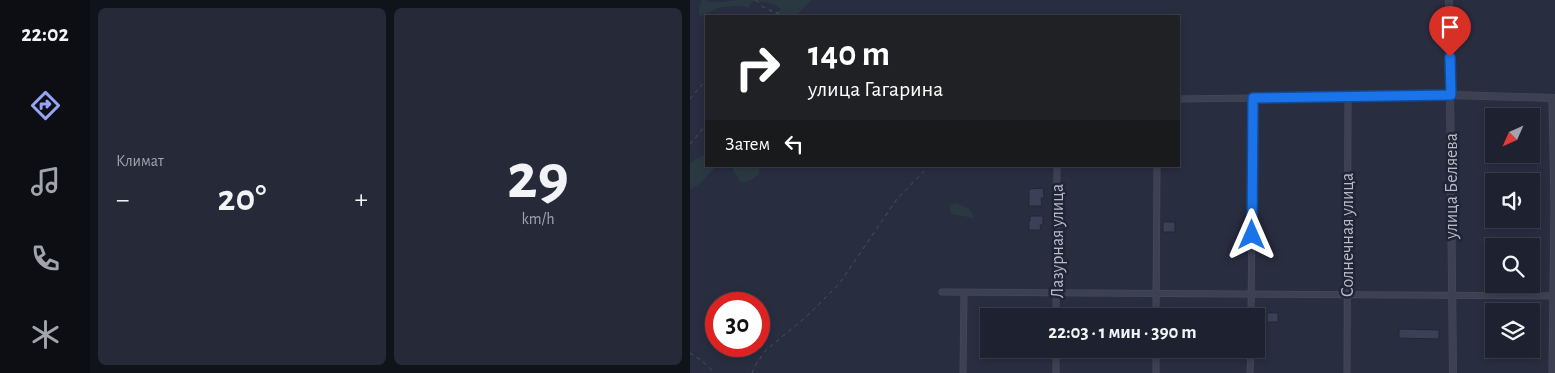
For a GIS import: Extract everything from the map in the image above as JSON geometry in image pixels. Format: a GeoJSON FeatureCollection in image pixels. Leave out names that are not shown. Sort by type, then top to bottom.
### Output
{"type":"FeatureCollection","features":[{"type":"Feature","properties":{"kind":"street","name":"улица Беляева"},"geometry":{"type":"LineString","coordinates":[[1449,0],[1453,373]]}},
{"type":"Feature","properties":{"kind":"street"},"geometry":{"type":"LineString","coordinates":[[1180,99],[1451,95],[1554,98],[1552,373]]}},
{"type":"Feature","properties":{"kind":"street","name":"Солнечная улица"},"geometry":{"type":"LineString","coordinates":[[1347,373],[1348,97]]}},
{"type":"Feature","properties":{"kind":"street"},"geometry":{"type":"LineString","coordinates":[[1251,308],[1253,98]]}},
{"type":"Feature","properties":{"kind":"street","name":"Лазурная улица"},"geometry":{"type":"LineString","coordinates":[[1056,308],[1057,167]]}},
{"type":"Feature","properties":{"kind":"street"},"geometry":{"type":"LineString","coordinates":[[1156,308],[1157,167]]}},
{"type":"Feature","properties":{"kind":"street"},"geometry":{"type":"LineString","coordinates":[[942,292],[1554,296]]}},
{"type":"Feature","properties":{"kind":"street"},"geometry":{"type":"LineString","coordinates":[[963,373],[964,292]]}},
{"type":"Feature","properties":{"kind":"street"},"geometry":{"type":"LineString","coordinates":[[1056,358],[1056,373]]}},
{"type":"Feature","properties":{"kind":"street"},"geometry":{"type":"LineString","coordinates":[[1156,358],[1156,373]]}},
{"type":"Feature","properties":{"kind":"street"},"geometry":{"type":"LineString","coordinates":[[1250,358],[1250,373]]}},
{"type":"Feature","properties":{"kind":"path"},"geometry":{"type":"LineString","coordinates":[[756,0],[763,7],[782,15]]}},
{"type":"Feature","properties":{"kind":"path"},"geometry":{"type":"LineString","coordinates":[[765,15],[772,11]]}},
{"type":"Feature","properties":{"kind":"path"},"geometry":{"type":"LineString","coordinates":[[690,99],[705,81]]}},
{"type":"Feature","properties":{"kind":"path"},"geometry":{"type":"LineString","coordinates":[[690,144],[705,127]]}},
{"type":"Feature","properties":{"kind":"path"},"geometry":{"type":"LineString","coordinates":[[752,373],[765,351],[806,317],[839,284],[897,199],[928,167]]}},
{"type":"Feature","properties":{"kind":"path"},"geometry":{"type":"LineString","coordinates":[[690,353],[715,373]]}},
{"type":"Feature","properties":{"kind":"shaded area"},"geometry":{"type":"Polygon","coordinates":[[[702,0],[720,2],[736,0],[811,0],[797,15],[772,15],[781,9],[768,2],[752,2],[748,8],[734,6],[719,8],[699,16],[702,0]]]}},
{"type":"Feature","properties":{"kind":"shaded area"},"geometry":{"type":"Polygon","coordinates":[[[705,154],[705,167],[715,167],[702,182],[690,190],[690,163],[705,154]]]}},
{"type":"Feature","properties":{"kind":"shaded area"},"geometry":{"type":"Polygon","coordinates":[[[734,167],[760,167],[759,174],[751,180],[742,183],[733,171],[734,167]]]}},
{"type":"Feature","properties":{"kind":"shaded area"},"geometry":{"type":"Polygon","coordinates":[[[957,203],[970,209],[974,218],[951,214],[950,205],[957,203]]]}},
{"type":"Feature","properties":{"kind":"building"},"geometry":{"type":"Polygon","coordinates":[[[1043,188],[1044,198],[1041,198],[1042,206],[1029,206],[1029,189],[1043,188]]]}},
{"type":"Feature","properties":{"kind":"building"},"geometry":{"type":"Polygon","coordinates":[[[1030,216],[1043,216],[1043,225],[1040,225],[1041,230],[1029,230],[1030,216]]]}},
{"type":"Feature","properties":{"kind":"building"},"geometry":{"type":"Polygon","coordinates":[[[1163,222],[1175,222],[1175,232],[1163,232],[1163,222]]]}},
{"type":"Feature","properties":{"kind":"building"},"geometry":{"type":"Polygon","coordinates":[[[1267,313],[1278,313],[1278,322],[1267,322],[1267,313]]]}},
{"type":"Feature","properties":{"kind":"building"},"geometry":{"type":"Polygon","coordinates":[[[1399,329],[1439,330],[1439,339],[1399,338],[1399,329]]]}},
{"type":"Feature","properties":{"kind":"route"},"geometry":{"type":"LineString","coordinates":[[1252,235],[1253,98],[1451,95],[1450,57]]}}]}
